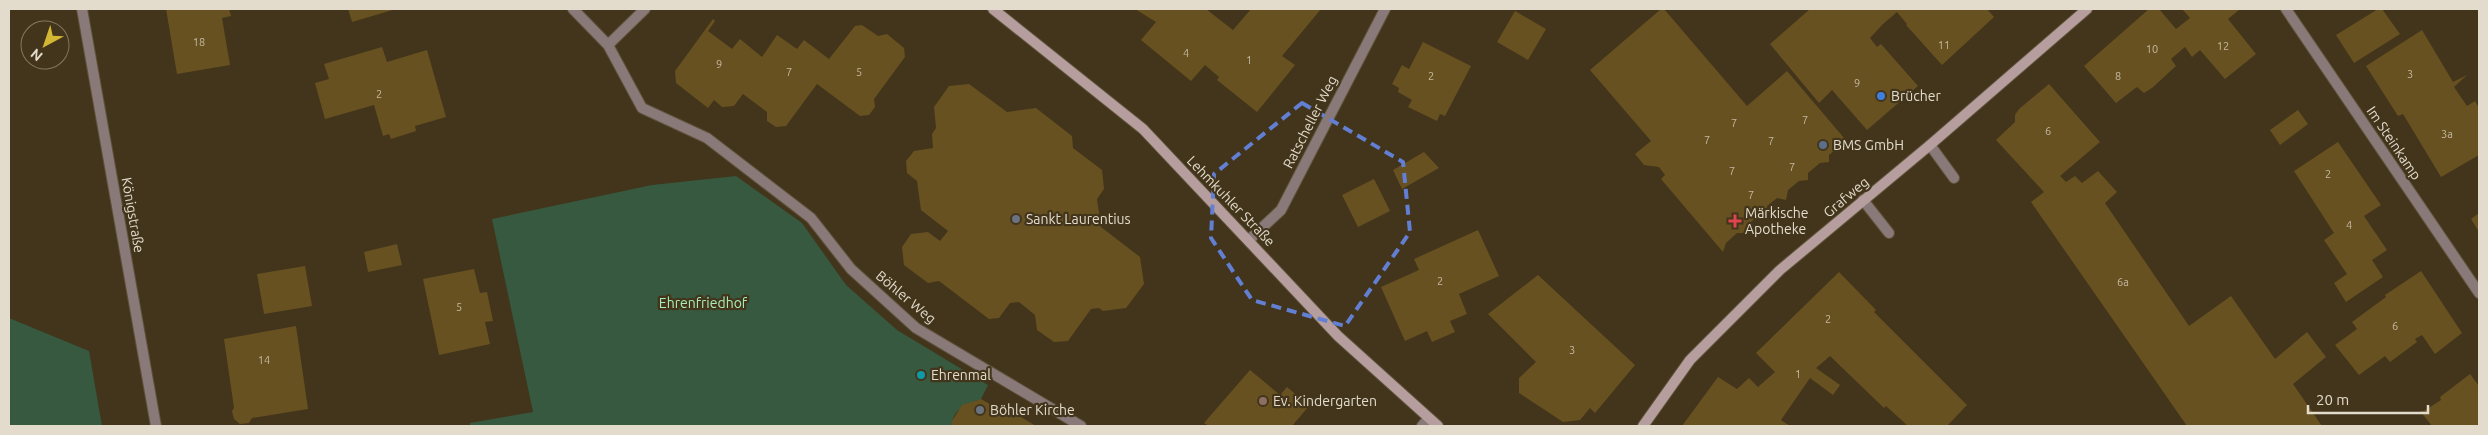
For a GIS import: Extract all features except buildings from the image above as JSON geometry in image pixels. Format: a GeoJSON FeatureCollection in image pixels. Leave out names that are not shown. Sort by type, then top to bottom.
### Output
{"type":"FeatureCollection","features":[{"type":"Feature","properties":{"kind":"street","name":"Königstraße"},"geometry":{"type":"LineString","coordinates":[[82,9],[156,426]]}},
{"type":"Feature","properties":{"kind":"street","name":"Böhler Weg"},"geometry":{"type":"LineString","coordinates":[[573,9],[608,45],[642,108],[707,138],[811,218],[850,269],[916,328],[999,375],[1081,426]]}},
{"type":"Feature","properties":{"kind":"street"},"geometry":{"type":"LineString","coordinates":[[608,45],[645,9]]}},
{"type":"Feature","properties":{"kind":"street","name":"Lehmkuhler Straße"},"geometry":{"type":"LineString","coordinates":[[992,9],[1143,129],[1250,239],[1338,336],[1425,423],[1438,426]]}},
{"type":"Feature","properties":{"kind":"street","name":"Ratscheller Weg"},"geometry":{"type":"LineString","coordinates":[[1250,239],[1281,210],[1385,9]]}},
{"type":"Feature","properties":{"kind":"street","name":"Grafweg"},"geometry":{"type":"LineString","coordinates":[[1643,426],[1690,360],[1780,270],[1930,145],[2087,9]]}},
{"type":"Feature","properties":{"kind":"street","name":"Im Steinkamp"},"geometry":{"type":"LineString","coordinates":[[2286,9],[2479,293]]}},
{"type":"Feature","properties":{"kind":"street"},"geometry":{"type":"LineString","coordinates":[[1930,145],[1954,178]]}},
{"type":"Feature","properties":{"kind":"street"},"geometry":{"type":"LineString","coordinates":[[1863,200],[1889,233]]}},
{"type":"Feature","properties":{"kind":"highlighted area"},"geometry":{"type":"Polygon","coordinates":[[[1302,103],[1403,162],[1410,232],[1345,326],[1252,300],[1211,238],[1214,174],[1302,103]]]}},
{"type":"Feature","properties":{"kind":"green space","name":"Ehrenfriedhof"},"geometry":{"type":"Polygon","coordinates":[[[736,176],[802,223],[846,285],[897,330],[988,385],[981,399],[957,411],[952,426],[470,426],[470,423],[533,412],[492,219],[652,185],[736,176]]]}},
{"type":"Feature","properties":{"kind":"green space"},"geometry":{"type":"Polygon","coordinates":[[[9,318],[89,351],[102,426],[9,426],[9,318]]]}},
{"type":"Feature","properties":{"kind":"place","name":"Brücher"},"geometry":{"type":"Point","coordinates":[1881,96]}},
{"type":"Feature","properties":{"kind":"place","name":"BMS GmbH"},"geometry":{"type":"Point","coordinates":[1823,145]}},
{"type":"Feature","properties":{"kind":"place","name":"Sankt Laurentius"},"geometry":{"type":"Point","coordinates":[1016,219]}},
{"type":"Feature","properties":{"kind":"place","name":"Märkische Apotheke"},"geometry":{"type":"Point","coordinates":[1735,221]}},
{"type":"Feature","properties":{"kind":"place","name":"Ehrenmal"},"geometry":{"type":"Point","coordinates":[921,375]}},
{"type":"Feature","properties":{"kind":"place","name":"Ev. Kindergarten"},"geometry":{"type":"Point","coordinates":[1263,401]}},
{"type":"Feature","properties":{"kind":"place","name":"Böhler Kirche"},"geometry":{"type":"Point","coordinates":[980,410]}}]}
